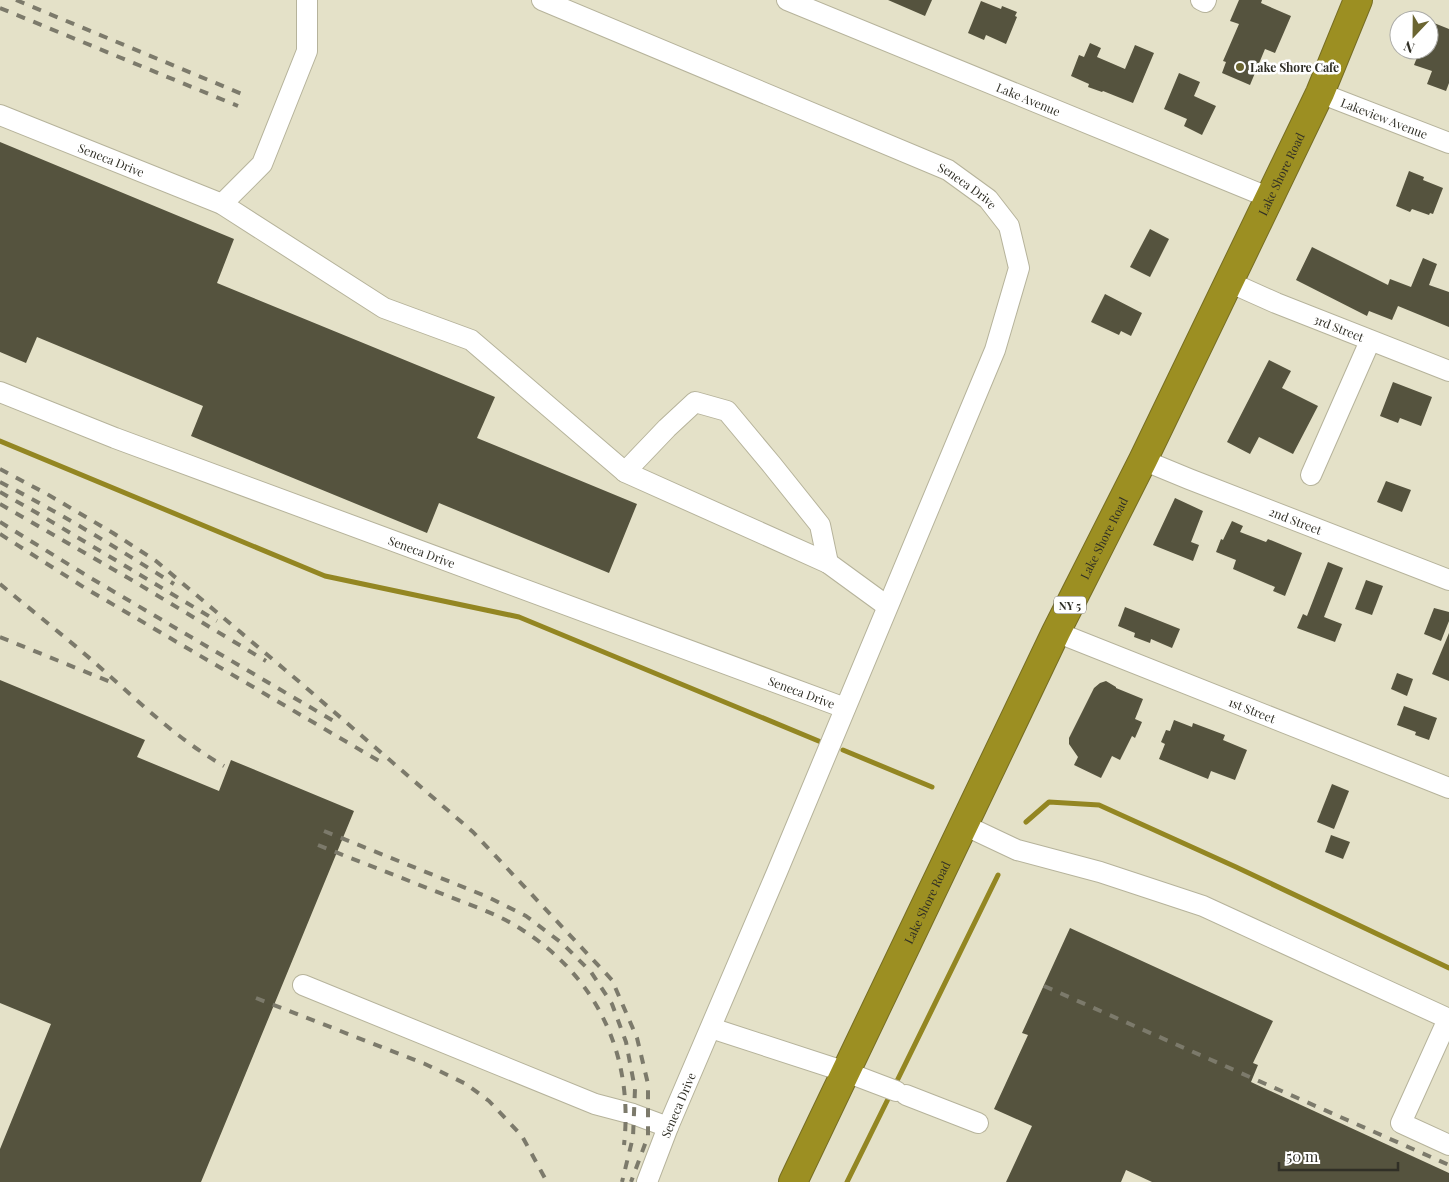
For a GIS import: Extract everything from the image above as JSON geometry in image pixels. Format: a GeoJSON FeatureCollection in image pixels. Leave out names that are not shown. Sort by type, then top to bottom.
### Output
{"type":"FeatureCollection","features":[{"type":"Feature","properties":{"kind":"highway","name":"Lake Shore Road"},"geometry":{"type":"LineString","coordinates":[[794,1182],[1056,632],[1143,460],[1270,198],[1320,93],[1358,0]]}},
{"type":"Feature","properties":{"kind":"street"},"geometry":{"type":"LineString","coordinates":[[222,204],[262,164],[307,51],[307,0]]}},
{"type":"Feature","properties":{"kind":"street","name":"Seneca Drive"},"geometry":{"type":"LineString","coordinates":[[542,0],[948,170],[988,199],[1009,226],[1019,268],[995,350],[777,872],[668,1126],[647,1182]]}},
{"type":"Feature","properties":{"kind":"street","name":"Lake Avenue"},"geometry":{"type":"LineString","coordinates":[[786,0],[1270,198]]}},
{"type":"Feature","properties":{"kind":"street"},"geometry":{"type":"LineString","coordinates":[[1201,0],[1205,2],[1206,0]]}},
{"type":"Feature","properties":{"kind":"street","name":"Lakeview Avenue"},"geometry":{"type":"LineString","coordinates":[[1320,93],[1449,142]]}},
{"type":"Feature","properties":{"kind":"street","name":"Seneca Drive"},"geometry":{"type":"LineString","coordinates":[[0,115],[222,204],[384,308],[471,340],[625,472],[828,563],[887,606]]}},
{"type":"Feature","properties":{"kind":"street","name":"3rd Street"},"geometry":{"type":"LineString","coordinates":[[1229,282],[1276,303],[1449,371]]}},
{"type":"Feature","properties":{"kind":"street"},"geometry":{"type":"LineString","coordinates":[[1312,475],[1370,341]]}},
{"type":"Feature","properties":{"kind":"street","name":"Seneca Drive"},"geometry":{"type":"LineString","coordinates":[[0,392],[134,445],[845,708]]}},
{"type":"Feature","properties":{"kind":"street"},"geometry":{"type":"LineString","coordinates":[[625,472],[695,402],[727,411],[820,525],[828,563]]}},
{"type":"Feature","properties":{"kind":"street","name":"2nd Street"},"geometry":{"type":"LineString","coordinates":[[1143,460],[1449,580]]}},
{"type":"Feature","properties":{"kind":"street","name":"1st Street"},"geometry":{"type":"LineString","coordinates":[[1056,632],[1449,788]]}},
{"type":"Feature","properties":{"kind":"street"},"geometry":{"type":"LineString","coordinates":[[964,825],[1017,850],[1100,872],[1203,906],[1449,1019],[1401,1123],[1449,1145]]}},
{"type":"Feature","properties":{"kind":"street"},"geometry":{"type":"LineString","coordinates":[[302,985],[595,1104],[668,1126]]}},
{"type":"Feature","properties":{"kind":"street"},"geometry":{"type":"LineString","coordinates":[[710,1028],[846,1072],[978,1123]]}},
{"type":"Feature","properties":{"kind":"building"},"geometry":{"type":"Polygon","coordinates":[[[888,0],[932,0],[925,16],[888,0]]]}},
{"type":"Feature","properties":{"kind":"building"},"geometry":{"type":"Polygon","coordinates":[[[1239,0],[1262,0],[1261,3],[1291,16],[1275,53],[1265,49],[1250,85],[1222,73],[1226,62],[1223,61],[1239,24],[1230,21],[1239,0]]]}},
{"type":"Feature","properties":{"kind":"building"},"geometry":{"type":"Polygon","coordinates":[[[981,1],[1001,9],[1002,6],[1017,12],[1015,16],[1017,17],[1006,44],[986,35],[984,40],[968,33],[981,1]]]}},
{"type":"Feature","properties":{"kind":"building"},"geometry":{"type":"Polygon","coordinates":[[[1439,25],[1449,29],[1449,83],[1446,91],[1427,84],[1432,71],[1414,65],[1416,60],[1439,60],[1439,25]]]}},
{"type":"Feature","properties":{"kind":"building"},"geometry":{"type":"Polygon","coordinates":[[[1090,43],[1101,48],[1097,57],[1125,69],[1135,45],[1154,53],[1133,103],[1088,87],[1089,84],[1071,76],[1079,55],[1084,57],[1090,43]]]}},
{"type":"Feature","properties":{"kind":"building"},"geometry":{"type":"Polygon","coordinates":[[[1179,73],[1200,82],[1194,96],[1216,106],[1202,135],[1184,126],[1187,119],[1164,109],[1179,73]]]}},
{"type":"Feature","properties":{"kind":"building"},"geometry":{"type":"Polygon","coordinates":[[[0,142],[234,239],[217,283],[495,397],[477,438],[637,504],[609,573],[439,503],[427,533],[191,436],[203,406],[37,337],[26,363],[0,352],[0,142]]]}},
{"type":"Feature","properties":{"kind":"building"},"geometry":{"type":"Polygon","coordinates":[[[1409,171],[1424,177],[1423,180],[1443,188],[1433,214],[1430,213],[1429,215],[1412,209],[1410,212],[1396,206],[1409,171]]]}},
{"type":"Feature","properties":{"kind":"building"},"geometry":{"type":"Polygon","coordinates":[[[1150,229],[1169,239],[1150,277],[1130,267],[1150,229]]]}},
{"type":"Feature","properties":{"kind":"building"},"geometry":{"type":"Polygon","coordinates":[[[1312,247],[1388,285],[1390,279],[1411,287],[1423,258],[1437,264],[1429,285],[1449,292],[1449,327],[1398,306],[1392,320],[1369,311],[1367,316],[1296,280],[1312,247]]]}},
{"type":"Feature","properties":{"kind":"building"},"geometry":{"type":"Polygon","coordinates":[[[1105,294],[1142,313],[1131,336],[1121,331],[1119,335],[1091,322],[1105,294]]]}},
{"type":"Feature","properties":{"kind":"building"},"geometry":{"type":"Polygon","coordinates":[[[1269,360],[1291,371],[1282,388],[1318,406],[1293,454],[1259,437],[1250,454],[1227,442],[1269,360]]]}},
{"type":"Feature","properties":{"kind":"building"},"geometry":{"type":"Polygon","coordinates":[[[1393,382],[1432,397],[1421,426],[1400,418],[1398,423],[1380,416],[1393,382]]]}},
{"type":"Feature","properties":{"kind":"building"},"geometry":{"type":"Polygon","coordinates":[[[1386,481],[1411,490],[1402,512],[1377,502],[1386,481]]]}},
{"type":"Feature","properties":{"kind":"building"},"geometry":{"type":"Polygon","coordinates":[[[1175,498],[1203,511],[1191,542],[1199,545],[1193,561],[1153,545],[1175,498]]]}},
{"type":"Feature","properties":{"kind":"building"},"geometry":{"type":"Polygon","coordinates":[[[1232,521],[1243,526],[1240,532],[1266,542],[1268,539],[1302,553],[1285,596],[1273,591],[1275,587],[1233,569],[1236,560],[1216,552],[1221,539],[1223,540],[1232,521]]]}},
{"type":"Feature","properties":{"kind":"building"},"geometry":{"type":"Polygon","coordinates":[[[1328,562],[1343,568],[1324,617],[1342,624],[1335,642],[1297,628],[1303,614],[1307,616],[1328,562]]]}},
{"type":"Feature","properties":{"kind":"building"},"geometry":{"type":"Polygon","coordinates":[[[1366,580],[1383,586],[1372,615],[1355,609],[1366,580]]]}},
{"type":"Feature","properties":{"kind":"building"},"geometry":{"type":"Polygon","coordinates":[[[1125,607],[1180,629],[1172,648],[1151,639],[1150,643],[1134,637],[1135,633],[1118,626],[1125,607]]]}},
{"type":"Feature","properties":{"kind":"building"},"geometry":{"type":"Polygon","coordinates":[[[1434,608],[1449,612],[1449,621],[1441,641],[1424,634],[1434,608]]]}},
{"type":"Feature","properties":{"kind":"building"},"geometry":{"type":"Polygon","coordinates":[[[1449,633],[1449,681],[1432,674],[1449,633]]]}},
{"type":"Feature","properties":{"kind":"building"},"geometry":{"type":"Polygon","coordinates":[[[1397,673],[1413,679],[1407,696],[1391,689],[1397,673]]]}},
{"type":"Feature","properties":{"kind":"building"},"geometry":{"type":"Polygon","coordinates":[[[0,680],[145,740],[137,757],[219,791],[231,760],[354,811],[201,1182],[0,1182],[0,1149],[51,1024],[0,1003],[0,680]]]}},
{"type":"Feature","properties":{"kind":"building"},"geometry":{"type":"Polygon","coordinates":[[[1106,681],[1116,688],[1143,699],[1135,719],[1142,722],[1135,738],[1132,736],[1120,760],[1112,756],[1101,778],[1074,765],[1078,757],[1069,744],[1069,738],[1094,688],[1106,681]]]}},
{"type":"Feature","properties":{"kind":"building"},"geometry":{"type":"Polygon","coordinates":[[[1404,706],[1437,718],[1429,740],[1415,735],[1416,732],[1397,725],[1404,706]]]}},
{"type":"Feature","properties":{"kind":"building"},"geometry":{"type":"Polygon","coordinates":[[[1174,720],[1192,727],[1193,723],[1225,735],[1223,740],[1247,750],[1235,780],[1211,771],[1208,779],[1159,759],[1165,744],[1161,742],[1166,730],[1170,731],[1174,720]]]}},
{"type":"Feature","properties":{"kind":"building"},"geometry":{"type":"Polygon","coordinates":[[[1332,784],[1349,791],[1334,829],[1317,822],[1332,784]]]}},
{"type":"Feature","properties":{"kind":"building"},"geometry":{"type":"Polygon","coordinates":[[[1331,835],[1350,842],[1343,859],[1325,852],[1331,835]]]}},
{"type":"Feature","properties":{"kind":"building"},"geometry":{"type":"Polygon","coordinates":[[[1070,928],[1273,1021],[1253,1063],[1258,1065],[1251,1082],[1449,1173],[1449,1182],[1152,1182],[1126,1170],[1121,1182],[1006,1182],[1032,1126],[994,1109],[1028,1035],[1022,1033],[1070,928]]]}},
{"type":"Feature","properties":{"kind":"waterway"},"geometry":{"type":"LineString","coordinates":[[0,441],[325,576],[519,617],[821,742]]}},
{"type":"Feature","properties":{"kind":"waterway"},"geometry":{"type":"LineString","coordinates":[[843,750],[932,787]]}},
{"type":"Feature","properties":{"kind":"waterway"},"geometry":{"type":"LineString","coordinates":[[1026,822],[1049,802],[1099,805],[1236,867],[1449,968]]}},
{"type":"Feature","properties":{"kind":"waterway"},"geometry":{"type":"LineString","coordinates":[[895,1085],[998,875]]}},
{"type":"Feature","properties":{"kind":"waterway"},"geometry":{"type":"LineString","coordinates":[[847,1182],[891,1093]]}},
{"type":"Feature","properties":{"kind":"railway"},"geometry":{"type":"LineString","coordinates":[[16,0],[242,94]]}},
{"type":"Feature","properties":{"kind":"railway"},"geometry":{"type":"LineString","coordinates":[[0,8],[238,106]]}},
{"type":"Feature","properties":{"kind":"railway"},"geometry":{"type":"LineString","coordinates":[[0,469],[47,494],[156,561],[473,832],[612,980],[637,1038],[648,1084],[648,1136],[631,1182]]}},
{"type":"Feature","properties":{"kind":"railway"},"geometry":{"type":"LineString","coordinates":[[0,482],[88,531],[174,584]]}},
{"type":"Feature","properties":{"kind":"railway"},"geometry":{"type":"LineString","coordinates":[[0,492],[217,621]]}},
{"type":"Feature","properties":{"kind":"railway"},"geometry":{"type":"LineString","coordinates":[[0,504],[266,661]]}},
{"type":"Feature","properties":{"kind":"railway"},"geometry":{"type":"LineString","coordinates":[[0,522],[89,577],[337,723]]}},
{"type":"Feature","properties":{"kind":"railway"},"geometry":{"type":"LineString","coordinates":[[0,534],[85,588],[379,761]]}},
{"type":"Feature","properties":{"kind":"railway"},"geometry":{"type":"LineString","coordinates":[[0,584],[172,730],[224,766]]}},
{"type":"Feature","properties":{"kind":"railway"},"geometry":{"type":"LineString","coordinates":[[0,637],[113,683]]}},
{"type":"Feature","properties":{"kind":"railway"},"geometry":{"type":"LineString","coordinates":[[324,831],[488,897],[526,916],[563,944],[591,972],[612,1004],[626,1042],[635,1089],[633,1137],[622,1182]]}},
{"type":"Feature","properties":{"kind":"railway"},"geometry":{"type":"LineString","coordinates":[[318,845],[503,919],[548,948],[571,970],[590,995],[605,1021],[616,1050],[623,1080],[626,1112],[624,1145]]}},
{"type":"Feature","properties":{"kind":"railway"},"geometry":{"type":"LineString","coordinates":[[1044,986],[1449,1165]]}},
{"type":"Feature","properties":{"kind":"railway"},"geometry":{"type":"LineString","coordinates":[[256,998],[425,1064],[466,1084],[489,1101],[522,1136],[547,1182]]}},
{"type":"Feature","properties":{"kind":"place","name":"Lake Shore Cafe"},"geometry":{"type":"Point","coordinates":[1240,67]}}]}
